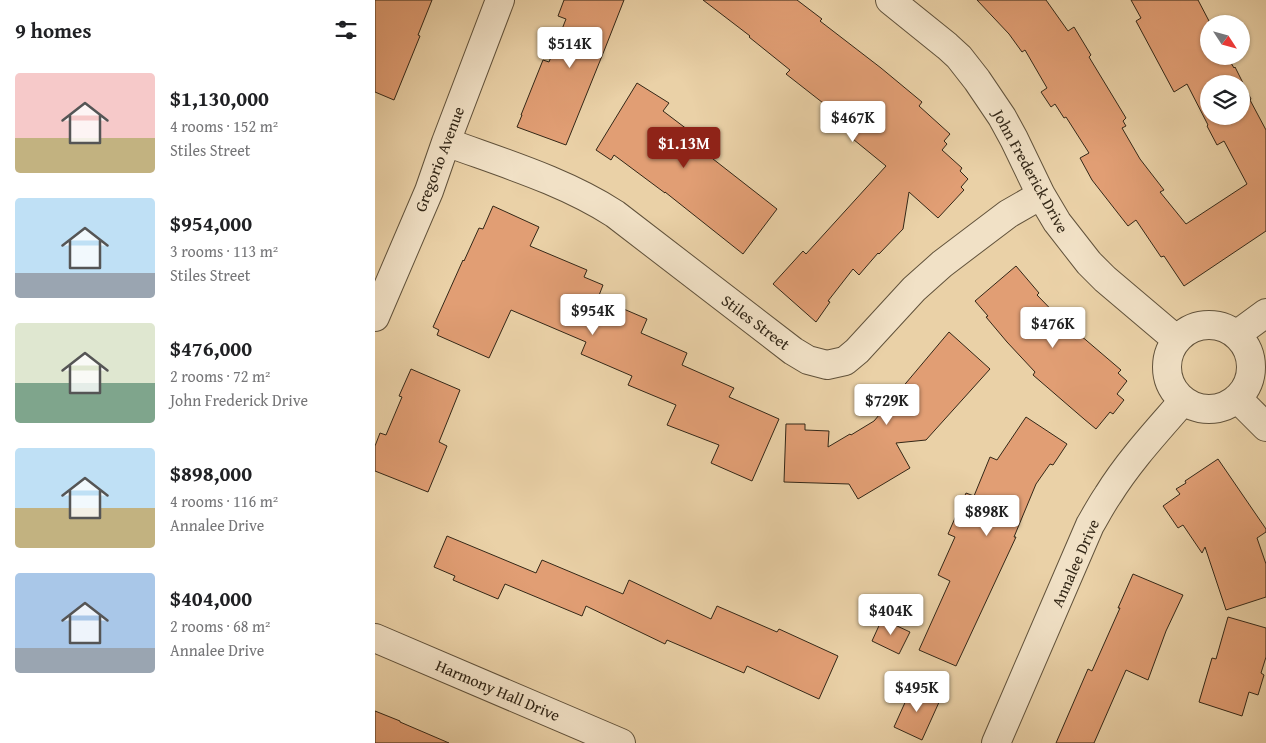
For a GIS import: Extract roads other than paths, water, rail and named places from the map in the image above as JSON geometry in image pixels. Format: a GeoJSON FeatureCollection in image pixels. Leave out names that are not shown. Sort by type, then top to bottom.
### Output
{"type":"FeatureCollection","features":[{"type":"Feature","properties":{"kind":"street","name":"Gregorio Avenue"},"geometry":{"type":"LineString","coordinates":[[375,317],[429,191],[500,0]]}},
{"type":"Feature","properties":{"kind":"street","name":"John Frederick Drive"},"geometry":{"type":"LineString","coordinates":[[890,0],[959,57],[977,80],[1002,117],[1041,195],[1057,222],[1089,263],[1177,340]]}},
{"type":"Feature","properties":{"kind":"street","name":"Stiles Street"},"geometry":{"type":"LineString","coordinates":[[446,142],[577,192],[601,205],[793,350],[809,360],[827,365],[845,361],[914,289],[942,264],[1008,214],[1041,195]]}},
{"type":"Feature","properties":{"kind":"street"},"geometry":{"type":"LineString","coordinates":[[1236,335],[1266,313]]}},
{"type":"Feature","properties":{"kind":"street"},"geometry":{"type":"LineString","coordinates":[[1212,325],[1225,328],[1236,335],[1245,346],[1250,359],[1250,374],[1246,387],[1237,398],[1227,405],[1216,409],[1194,407],[1183,401],[1174,391],[1168,379],[1167,365],[1169,352],[1177,340],[1186,331],[1199,326],[1212,325]]}},
{"type":"Feature","properties":{"kind":"street"},"geometry":{"type":"LineString","coordinates":[[1237,398],[1266,427]]}},
{"type":"Feature","properties":{"kind":"street","name":"Annalee Drive"},"geometry":{"type":"LineString","coordinates":[[996,743],[1090,525],[1108,494],[1129,464],[1183,401]]}},
{"type":"Feature","properties":{"kind":"street","name":"Harmony Hall Drive"},"geometry":{"type":"LineString","coordinates":[[375,638],[604,739]]}}]}
